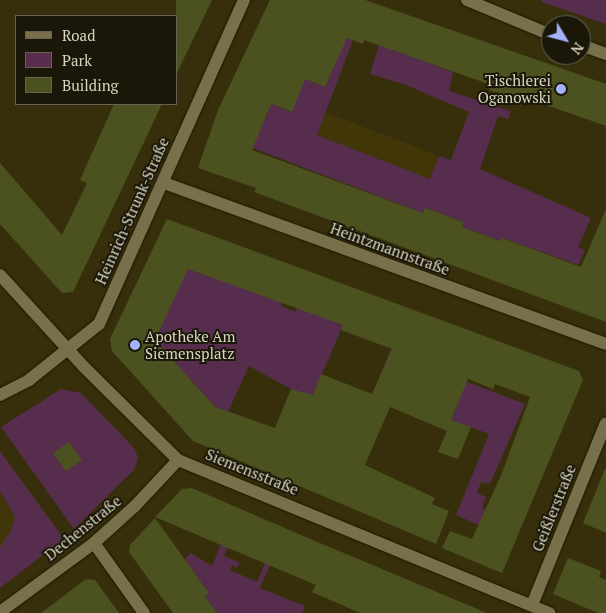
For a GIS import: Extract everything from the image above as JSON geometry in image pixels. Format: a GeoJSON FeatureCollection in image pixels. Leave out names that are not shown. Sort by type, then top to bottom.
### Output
{"type":"FeatureCollection","features":[{"type":"Feature","properties":{"kind":"street","name":"Heinrich-Strunk-Straße"},"geometry":{"type":"LineString","coordinates":[[0,395],[28,380],[68,351],[99,324],[164,183],[199,96],[244,0]]}},
{"type":"Feature","properties":{"kind":"street"},"geometry":{"type":"LineString","coordinates":[[467,0],[541,31]]}},
{"type":"Feature","properties":{"kind":"street"},"geometry":{"type":"LineString","coordinates":[[591,49],[606,54]]}},
{"type":"Feature","properties":{"kind":"street","name":"Heintzmannstraße"},"geometry":{"type":"LineString","coordinates":[[164,183],[606,344]]}},
{"type":"Feature","properties":{"kind":"street","name":"Siemensstraße"},"geometry":{"type":"LineString","coordinates":[[0,275],[68,351],[178,460],[550,613]]}},
{"type":"Feature","properties":{"kind":"street","name":"Geißlerstraße"},"geometry":{"type":"LineString","coordinates":[[532,605],[606,423]]}},
{"type":"Feature","properties":{"kind":"street","name":"Dechenstraße"},"geometry":{"type":"LineString","coordinates":[[0,612],[94,543],[135,506],[178,460]]}},
{"type":"Feature","properties":{"kind":"street"},"geometry":{"type":"LineString","coordinates":[[94,543],[144,613]]}},
{"type":"Feature","properties":{"kind":"shaded area"},"geometry":{"type":"Polygon","coordinates":[[[325,112],[439,156],[430,179],[316,135],[325,112]]]}},
{"type":"Feature","properties":{"kind":"shaded area"},"geometry":{"type":"Polygon","coordinates":[[[0,463],[57,541],[0,580],[0,463]]]}},
{"type":"Feature","properties":{"kind":"green space"},"geometry":{"type":"Polygon","coordinates":[[[541,0],[606,0],[606,24],[591,19],[591,15],[580,15],[542,2],[541,0]]]}},
{"type":"Feature","properties":{"kind":"green space"},"geometry":{"type":"Polygon","coordinates":[[[331,33],[353,40],[317,135],[430,179],[439,156],[451,160],[469,112],[406,85],[370,74],[379,45],[453,72],[449,91],[511,111],[508,119],[498,116],[480,169],[591,218],[578,247],[585,250],[578,265],[502,238],[500,241],[462,227],[464,222],[426,208],[423,213],[250,147],[268,113],[264,111],[275,100],[277,107],[292,112],[297,98],[272,88],[281,69],[325,87],[334,67],[331,33]]]}},
{"type":"Feature","properties":{"kind":"green space"},"geometry":{"type":"Polygon","coordinates":[[[187,265],[205,275],[282,301],[281,306],[295,312],[297,307],[343,325],[313,395],[291,389],[249,366],[227,414],[215,407],[154,339],[187,265]]]}},
{"type":"Feature","properties":{"kind":"green space"},"geometry":{"type":"Polygon","coordinates":[[[391,349],[431,364],[430,368],[525,404],[490,484],[481,482],[477,493],[486,497],[482,508],[503,517],[495,532],[456,515],[489,434],[451,420],[456,409],[379,378],[391,349]]]}},
{"type":"Feature","properties":{"kind":"green space"},"geometry":{"type":"Polygon","coordinates":[[[61,389],[81,393],[135,449],[138,458],[134,470],[74,529],[1,427],[61,389]]]}},
{"type":"Feature","properties":{"kind":"green space"},"geometry":{"type":"Polygon","coordinates":[[[0,451],[64,539],[0,588],[0,547],[10,532],[15,517],[0,491],[0,451]]]}},
{"type":"Feature","properties":{"kind":"green space"},"geometry":{"type":"Polygon","coordinates":[[[221,544],[228,547],[224,556],[240,563],[237,568],[232,565],[230,570],[257,582],[265,563],[270,565],[260,588],[305,606],[302,613],[217,613],[205,597],[209,593],[185,559],[191,553],[212,566],[221,544]]]}},
{"type":"Feature","properties":{"kind":"building"},"geometry":{"type":"Polygon","coordinates":[[[176,0],[212,0],[178,71],[178,15],[176,15],[176,0]]]}},
{"type":"Feature","properties":{"kind":"building"},"geometry":{"type":"Polygon","coordinates":[[[270,0],[365,0],[541,61],[541,65],[551,65],[606,84],[606,126],[529,99],[527,103],[489,90],[491,85],[364,40],[363,44],[347,38],[325,87],[305,79],[292,112],[271,104],[252,150],[423,213],[425,208],[464,222],[462,227],[500,241],[502,238],[581,267],[606,209],[606,322],[254,192],[256,188],[198,168],[218,110],[270,0]]]}},
{"type":"Feature","properties":{"kind":"building"},"geometry":{"type":"Polygon","coordinates":[[[114,105],[162,105],[73,292],[62,293],[0,224],[0,163],[62,235],[87,183],[80,180],[114,105]]]}},
{"type":"Feature","properties":{"kind":"building"},"geometry":{"type":"Polygon","coordinates":[[[167,219],[579,371],[583,380],[502,573],[442,548],[450,531],[472,539],[502,473],[530,397],[495,384],[493,389],[468,379],[451,420],[471,427],[458,459],[438,452],[447,431],[390,407],[365,465],[435,498],[432,504],[449,511],[436,544],[193,441],[112,351],[110,339],[167,219]],[[188,269],[155,340],[215,407],[275,428],[291,389],[313,395],[321,374],[372,394],[392,349],[341,330],[343,325],[188,269]]]}},
{"type":"Feature","properties":{"kind":"building"},"geometry":{"type":"Polygon","coordinates":[[[69,442],[82,460],[66,471],[53,453],[69,442]]]}},
{"type":"Feature","properties":{"kind":"building"},"geometry":{"type":"Polygon","coordinates":[[[606,469],[606,533],[583,523],[606,469]]]}},
{"type":"Feature","properties":{"kind":"building"},"geometry":{"type":"Polygon","coordinates":[[[192,488],[487,613],[360,613],[312,592],[316,585],[155,517],[182,489],[192,488]]]}},
{"type":"Feature","properties":{"kind":"building"},"geometry":{"type":"Polygon","coordinates":[[[155,518],[209,593],[205,597],[217,613],[173,613],[129,552],[130,545],[155,518]]]}},
{"type":"Feature","properties":{"kind":"building"},"geometry":{"type":"Polygon","coordinates":[[[568,558],[601,571],[599,577],[606,580],[606,613],[598,613],[553,594],[568,558]]]}},
{"type":"Feature","properties":{"kind":"building"},"geometry":{"type":"Polygon","coordinates":[[[86,579],[95,580],[119,613],[41,613],[86,579]]]}},
{"type":"Feature","properties":{"kind":"place","name":"Tischlerei Oganowski"},"geometry":{"type":"Point","coordinates":[561,89]}},
{"type":"Feature","properties":{"kind":"place","name":"Apotheke Am Siemensplatz"},"geometry":{"type":"Point","coordinates":[135,345]}}]}
